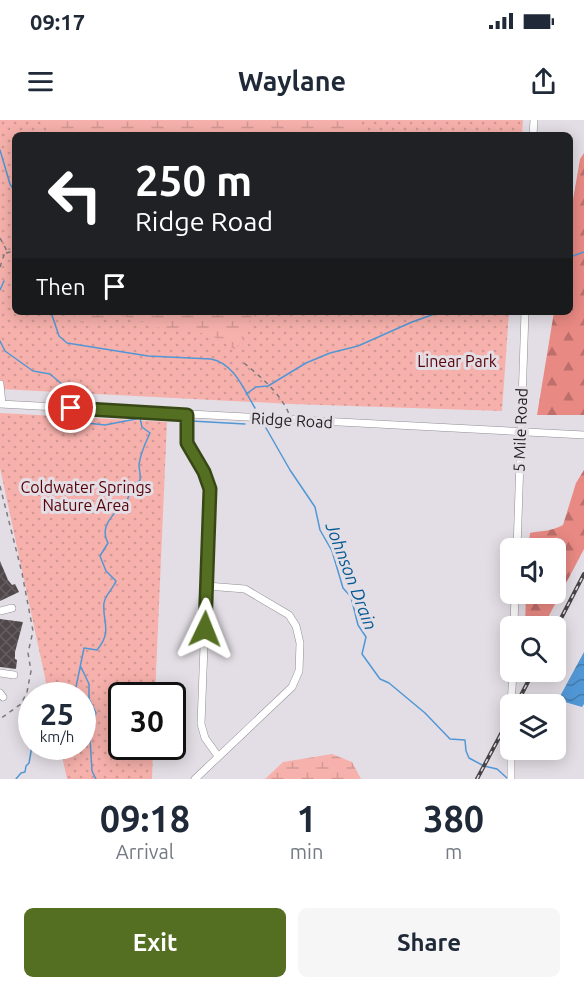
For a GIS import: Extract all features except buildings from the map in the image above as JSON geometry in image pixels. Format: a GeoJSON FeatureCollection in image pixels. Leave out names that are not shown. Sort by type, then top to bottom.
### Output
{"type":"FeatureCollection","features":[{"type":"Feature","properties":{"kind":"street","name":"5 Mile Road"},"geometry":{"type":"LineString","coordinates":[[517,538],[525,315]]}},
{"type":"Feature","properties":{"kind":"street"},"geometry":{"type":"LineString","coordinates":[[0,384],[1,404]]}},
{"type":"Feature","properties":{"kind":"street","name":"Ridge Road"},"geometry":{"type":"LineString","coordinates":[[1,404],[584,435]]}},
{"type":"Feature","properties":{"kind":"street"},"geometry":{"type":"LineString","coordinates":[[187,415],[187,443],[204,472],[210,489],[201,724],[205,738],[218,756]]}},
{"type":"Feature","properties":{"kind":"street"},"geometry":{"type":"LineString","coordinates":[[195,779],[292,687],[298,675],[300,643],[294,622],[282,610],[242,588],[207,586]]}},
{"type":"Feature","properties":{"kind":"street"},"geometry":{"type":"LineString","coordinates":[[0,611],[12,608]]}},
{"type":"Feature","properties":{"kind":"street"},"geometry":{"type":"LineString","coordinates":[[0,673],[14,675]]}},
{"type":"Feature","properties":{"kind":"path"},"geometry":{"type":"LineString","coordinates":[[0,238],[5,253],[0,267]]}},
{"type":"Feature","properties":{"kind":"path"},"geometry":{"type":"LineString","coordinates":[[5,253],[12,252]]}},
{"type":"Feature","properties":{"kind":"path"},"geometry":{"type":"LineString","coordinates":[[244,363],[256,372],[285,405],[292,420]]}},
{"type":"Feature","properties":{"kind":"path"},"geometry":{"type":"LineString","coordinates":[[0,486],[24,583],[33,632],[28,653],[30,671],[27,692],[21,704],[0,719]]}},
{"type":"Feature","properties":{"kind":"green space","name":"Linear Park"},"geometry":{"type":"Polygon","coordinates":[[[0,120],[523,120],[522,132],[12,132],[12,315],[509,315],[502,411],[291,404],[0,389],[0,120]]]}},
{"type":"Feature","properties":{"kind":"green space"},"geometry":{"type":"Polygon","coordinates":[[[24,120],[362,120],[359,132],[47,132],[44,121],[24,120]]]}},
{"type":"Feature","properties":{"kind":"green space"},"geometry":{"type":"Polygon","coordinates":[[[584,153],[584,415],[537,415],[554,315],[573,315],[573,200],[580,159],[584,153]]]}},
{"type":"Feature","properties":{"kind":"green space"},"geometry":{"type":"Polygon","coordinates":[[[74,315],[121,315],[106,317],[96,327],[86,326],[74,315]]]}},
{"type":"Feature","properties":{"kind":"green space"},"geometry":{"type":"Polygon","coordinates":[[[121,315],[252,315],[242,341],[234,349],[209,334],[160,328],[121,315]]]}},
{"type":"Feature","properties":{"kind":"green space","name":"Coldwater Springs Nature Area"},"geometry":{"type":"Polygon","coordinates":[[[0,413],[167,422],[156,682],[108,682],[108,760],[153,760],[152,779],[67,779],[63,760],[96,760],[96,682],[46,682],[0,468],[0,413]]]}},
{"type":"Feature","properties":{"kind":"green space"},"geometry":{"type":"Polygon","coordinates":[[[584,470],[584,549],[566,583],[566,538],[529,538],[530,533],[563,525],[576,483],[584,470]]]}},
{"type":"Feature","properties":{"kind":"green space"},"geometry":{"type":"Polygon","coordinates":[[[526,604],[555,604],[549,616],[525,616],[526,604]]]}},
{"type":"Feature","properties":{"kind":"green space"},"geometry":{"type":"Polygon","coordinates":[[[332,754],[352,762],[361,779],[265,779],[283,762],[332,754]]]}},
{"type":"Feature","properties":{"kind":"water"},"geometry":{"type":"Polygon","coordinates":[[[584,652],[584,704],[582,707],[566,702],[566,694],[561,694],[584,652]]]}},
{"type":"Feature","properties":{"kind":"waterway","name":"Johnson Drain"},"geometry":{"type":"LineString","coordinates":[[0,150],[12,187]]}},
{"type":"Feature","properties":{"kind":"waterway"},"geometry":{"type":"LineString","coordinates":[[573,256],[584,252]]}},
{"type":"Feature","properties":{"kind":"waterway"},"geometry":{"type":"LineString","coordinates":[[0,290],[4,281]]}},
{"type":"Feature","properties":{"kind":"waterway","name":"Johnson Drain"},"geometry":{"type":"LineString","coordinates":[[52,315],[59,336],[67,343],[148,356],[211,359],[219,362],[237,378],[255,408]]}},
{"type":"Feature","properties":{"kind":"waterway"},"geometry":{"type":"LineString","coordinates":[[246,394],[256,387],[268,386],[306,363],[330,353],[358,346],[432,315]]}},
{"type":"Feature","properties":{"kind":"waterway"},"geometry":{"type":"LineString","coordinates":[[0,341],[5,351],[33,371],[50,374],[63,385],[63,390]]}},
{"type":"Feature","properties":{"kind":"waterway"},"geometry":{"type":"LineString","coordinates":[[77,682],[84,648],[97,650],[105,637],[104,603],[116,581],[106,571],[100,556],[108,543],[106,526],[116,511],[126,504],[131,489],[140,480],[139,465],[150,433],[142,427],[140,418]]}},
{"type":"Feature","properties":{"kind":"waterway"},"geometry":{"type":"LineString","coordinates":[[69,421],[73,424],[77,422],[105,425],[141,418],[181,420]]}},
{"type":"Feature","properties":{"kind":"waterway"},"geometry":{"type":"LineString","coordinates":[[191,421],[245,424]]}},
{"type":"Feature","properties":{"kind":"waterway","name":"Johnson Drain"},"geometry":{"type":"LineString","coordinates":[[266,428],[315,507],[320,530],[332,551],[343,588],[351,597],[358,625],[366,637],[362,654],[380,679],[389,683],[425,713],[450,739],[465,740],[469,758],[484,766],[497,769],[507,778]]}},
{"type":"Feature","properties":{"kind":"waterway"},"geometry":{"type":"LineString","coordinates":[[81,667],[89,684],[89,699],[96,713],[85,732],[90,739],[92,771],[96,779]]}},
{"type":"Feature","properties":{"kind":"waterway"},"geometry":{"type":"LineString","coordinates":[[16,779],[25,772],[30,760]]}},
{"type":"Feature","properties":{"kind":"railway"},"geometry":{"type":"LineString","coordinates":[[562,616],[584,574]]}},
{"type":"Feature","properties":{"kind":"railway"},"geometry":{"type":"LineString","coordinates":[[522,694],[528,682]]}},
{"type":"Feature","properties":{"kind":"railway"},"geometry":{"type":"LineString","coordinates":[[477,779],[500,736]]}},
{"type":"Feature","properties":{"kind":"route"},"geometry":{"type":"LineString","coordinates":[[71,408],[187,415],[187,443],[202,467],[210,489],[205,629]]}}]}
